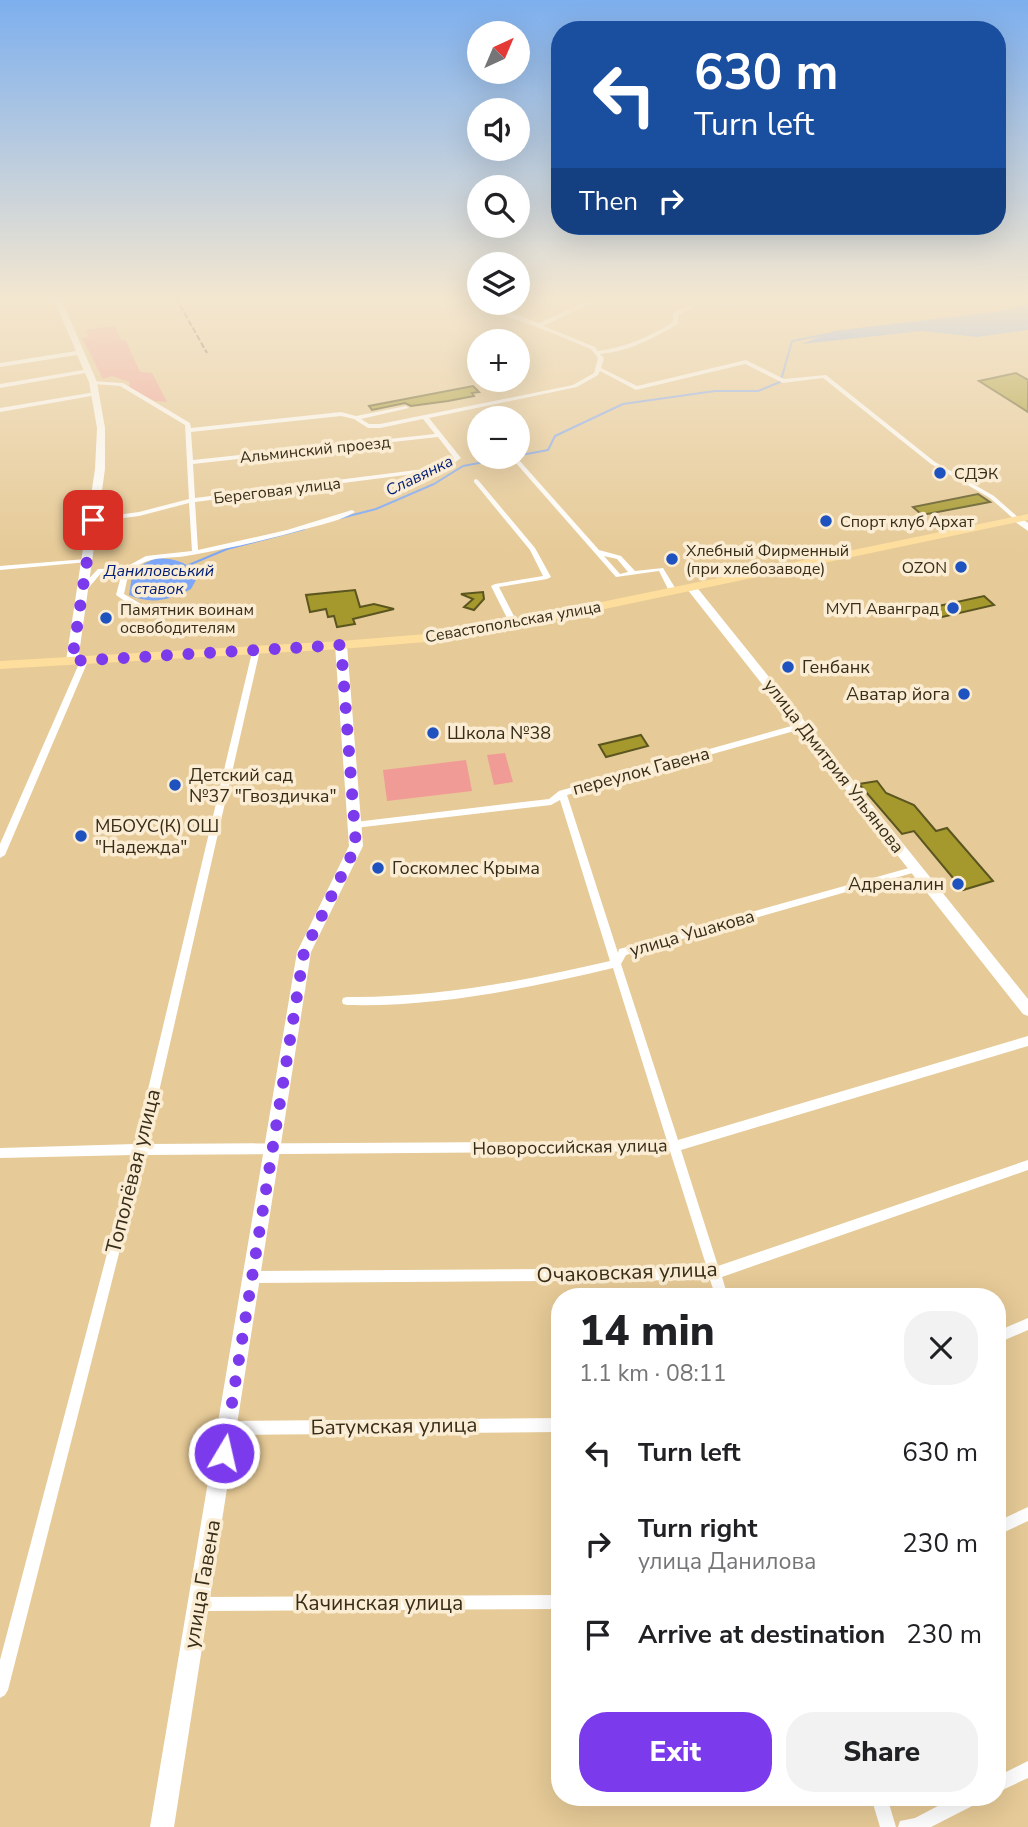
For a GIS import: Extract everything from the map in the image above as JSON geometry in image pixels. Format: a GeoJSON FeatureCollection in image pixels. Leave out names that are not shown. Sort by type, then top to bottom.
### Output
{"type":"FeatureCollection","features":[{"type":"Feature","properties":{"kind":"main road"},"geometry":{"type":"LineString","coordinates":[[78,661],[82,590],[93,520],[100,442],[100,410],[93,383]]}},
{"type":"Feature","properties":{"kind":"main road"},"geometry":{"type":"LineString","coordinates":[[1023,518],[1028,528]]}},
{"type":"Feature","properties":{"kind":"main road","name":"Севастопольская улица"},"geometry":{"type":"LineString","coordinates":[[0,665],[438,637],[514,624],[1023,518]]}},
{"type":"Feature","properties":{"kind":"main road","name":"улица Дмитрия Ульянова"},"geometry":{"type":"LineString","coordinates":[[691,587],[1028,1010]]}},
{"type":"Feature","properties":{"kind":"main road","name":"улица Гавена"},"geometry":{"type":"LineString","coordinates":[[162,1827],[229,1428],[270,1150],[304,952],[356,846],[341,645]]}},
{"type":"Feature","properties":{"kind":"street"},"geometry":{"type":"LineString","coordinates":[[111,383],[121,384],[163,407],[188,424],[191,430],[195,552]]}},
{"type":"Feature","properties":{"kind":"street"},"geometry":{"type":"LineString","coordinates":[[191,430],[341,414],[373,427],[553,393],[583,383]]}},
{"type":"Feature","properties":{"kind":"street"},"geometry":{"type":"LineString","coordinates":[[626,383],[640,388],[659,383]]}},
{"type":"Feature","properties":{"kind":"street"},"geometry":{"type":"LineString","coordinates":[[835,383],[933,463],[1023,518]]}},
{"type":"Feature","properties":{"kind":"street"},"geometry":{"type":"LineString","coordinates":[[0,410],[96,394]]}},
{"type":"Feature","properties":{"kind":"street"},"geometry":{"type":"LineString","coordinates":[[356,418],[406,408]]}},
{"type":"Feature","properties":{"kind":"street"},"geometry":{"type":"LineString","coordinates":[[425,417],[438,435]]}},
{"type":"Feature","properties":{"kind":"street","name":"Береговая улица"},"geometry":{"type":"LineString","coordinates":[[93,520],[139,514],[193,500],[442,469],[458,458],[438,435]]}},
{"type":"Feature","properties":{"kind":"street","name":"Альминский проезд"},"geometry":{"type":"LineString","coordinates":[[192,462],[438,435]]}},
{"type":"Feature","properties":{"kind":"street"},"geometry":{"type":"LineString","coordinates":[[524,469],[618,576],[661,569],[673,591]]}},
{"type":"Feature","properties":{"kind":"street"},"geometry":{"type":"LineString","coordinates":[[476,481],[533,549],[547,577],[495,586],[514,624]]}},
{"type":"Feature","properties":{"kind":"street"},"geometry":{"type":"LineString","coordinates":[[138,606],[120,596],[126,570],[138,560],[160,554],[179,556],[269,536],[352,512]]}},
{"type":"Feature","properties":{"kind":"street"},"geometry":{"type":"LineString","coordinates":[[597,552],[618,557],[633,573]]}},
{"type":"Feature","properties":{"kind":"street"},"geometry":{"type":"LineString","coordinates":[[0,568],[86,561]]}},
{"type":"Feature","properties":{"kind":"street"},"geometry":{"type":"LineString","coordinates":[[82,590],[100,570],[126,570]]}},
{"type":"Feature","properties":{"kind":"street","name":"Тополёвая улица"},"geometry":{"type":"LineString","coordinates":[[0,1690],[139,1152],[256,650]]}},
{"type":"Feature","properties":{"kind":"street"},"geometry":{"type":"LineString","coordinates":[[0,855],[78,661]]}},
{"type":"Feature","properties":{"kind":"street","name":"переулок Гавена"},"geometry":{"type":"LineString","coordinates":[[355,825],[551,802],[562,793],[802,726]]}},
{"type":"Feature","properties":{"kind":"street"},"geometry":{"type":"LineString","coordinates":[[562,793],[719,1288]]}},
{"type":"Feature","properties":{"kind":"street","name":"улица Ушакова"},"geometry":{"type":"LineString","coordinates":[[347,1001],[389,1004],[541,981],[617,964],[623,952],[916,869]]}},
{"type":"Feature","properties":{"kind":"street","name":"Новороссийская улица"},"geometry":{"type":"LineString","coordinates":[[0,1153],[139,1152],[159,1149],[676,1146],[1028,1041]]}},
{"type":"Feature","properties":{"kind":"street","name":"Очаковская улица"},"geometry":{"type":"LineString","coordinates":[[250,1277],[714,1274],[1028,1165]]}},
{"type":"Feature","properties":{"kind":"street"},"geometry":{"type":"LineString","coordinates":[[1006,1334],[1028,1324]]}},
{"type":"Feature","properties":{"kind":"street","name":"Батумская улица"},"geometry":{"type":"LineString","coordinates":[[229,1428],[551,1425]]}},
{"type":"Feature","properties":{"kind":"street"},"geometry":{"type":"LineString","coordinates":[[1006,1524],[1028,1514]]}},
{"type":"Feature","properties":{"kind":"street","name":"Качинская улица"},"geometry":{"type":"LineString","coordinates":[[198,1604],[551,1602]]}},
{"type":"Feature","properties":{"kind":"street"},"geometry":{"type":"LineString","coordinates":[[1006,1780],[1028,1769]]}},
{"type":"Feature","properties":{"kind":"street"},"geometry":{"type":"LineString","coordinates":[[882,1806],[888,1827]]}},
{"type":"Feature","properties":{"kind":"street"},"geometry":{"type":"LineString","coordinates":[[906,1827],[916,1826],[955,1806]]}},
{"type":"Feature","properties":{"kind":"shaded area"},"geometry":{"type":"Polygon","coordinates":[[[130,383],[157,383],[167,402],[155,401],[129,388],[130,383]]]}},
{"type":"Feature","properties":{"kind":"shaded area"},"geometry":{"type":"Polygon","coordinates":[[[505,753],[513,782],[494,785],[487,755],[505,753]]]}},
{"type":"Feature","properties":{"kind":"shaded area"},"geometry":{"type":"Polygon","coordinates":[[[466,760],[472,791],[387,801],[383,770],[466,760]]]}},
{"type":"Feature","properties":{"kind":"water","name":"Даниловський ставок"},"geometry":{"type":"Polygon","coordinates":[[[156,558],[175,560],[190,568],[196,580],[191,589],[161,600],[145,600],[129,595],[133,569],[156,558]]]}},
{"type":"Feature","properties":{"kind":"building"},"geometry":{"type":"Polygon","coordinates":[[[983,383],[1028,383],[1028,412],[983,383]]]}},
{"type":"Feature","properties":{"kind":"building"},"geometry":{"type":"Polygon","coordinates":[[[467,387],[467,392],[479,392],[472,393],[474,396],[411,406],[405,403],[372,410],[369,406],[467,387]]]}},
{"type":"Feature","properties":{"kind":"building"},"geometry":{"type":"Polygon","coordinates":[[[978,494],[990,502],[922,515],[913,507],[978,494]]]}},
{"type":"Feature","properties":{"kind":"building"},"geometry":{"type":"Polygon","coordinates":[[[355,590],[360,607],[374,604],[394,609],[353,619],[355,624],[337,627],[334,616],[328,617],[326,609],[310,612],[306,595],[355,590]]]}},
{"type":"Feature","properties":{"kind":"building"},"geometry":{"type":"Polygon","coordinates":[[[483,592],[484,599],[474,610],[464,607],[473,599],[461,594],[483,592]]]}},
{"type":"Feature","properties":{"kind":"building"},"geometry":{"type":"Polygon","coordinates":[[[984,596],[994,605],[938,618],[929,608],[984,596]]]}},
{"type":"Feature","properties":{"kind":"building"},"geometry":{"type":"Polygon","coordinates":[[[641,735],[648,746],[606,757],[599,745],[641,735]]]}},
{"type":"Feature","properties":{"kind":"building"},"geometry":{"type":"Polygon","coordinates":[[[877,781],[886,793],[914,805],[936,831],[947,828],[993,881],[963,890],[914,831],[902,834],[859,784],[877,781]]]}},
{"type":"Feature","properties":{"kind":"waterway","name":"Славянка"},"geometry":{"type":"LineString","coordinates":[[341,518],[376,509],[434,484],[463,466],[548,450],[555,436],[623,404],[715,391],[758,391],[777,383]]}},
{"type":"Feature","properties":{"kind":"waterway","name":"Славянка"},"geometry":{"type":"LineString","coordinates":[[184,567],[227,549],[304,529]]}},
{"type":"Feature","properties":{"kind":"place","name":"СДЭК"},"geometry":{"type":"Point","coordinates":[940,473]}},
{"type":"Feature","properties":{"kind":"place","name":"Спорт клуб Архат"},"geometry":{"type":"Point","coordinates":[826,521]}},
{"type":"Feature","properties":{"kind":"place","name":"Хлебный Фирменный (при хлебозаводе)"},"geometry":{"type":"Point","coordinates":[672,559]}},
{"type":"Feature","properties":{"kind":"place","name":"OZON"},"geometry":{"type":"Point","coordinates":[961,567]}},
{"type":"Feature","properties":{"kind":"place","name":"МУП Аванград"},"geometry":{"type":"Point","coordinates":[953,608]}},
{"type":"Feature","properties":{"kind":"place","name":"Памятник воинам освободителям"},"geometry":{"type":"Point","coordinates":[106,618]}},
{"type":"Feature","properties":{"kind":"place","name":"Генбанк"},"geometry":{"type":"Point","coordinates":[788,667]}},
{"type":"Feature","properties":{"kind":"place","name":"Аватар йога"},"geometry":{"type":"Point","coordinates":[964,694]}},
{"type":"Feature","properties":{"kind":"place","name":"Школа №38"},"geometry":{"type":"Point","coordinates":[433,733]}},
{"type":"Feature","properties":{"kind":"place","name":"Детский сад №37 \"Гвоздичка\""},"geometry":{"type":"Point","coordinates":[175,785]}},
{"type":"Feature","properties":{"kind":"place","name":"МБОУС(К) ОШ \"Надежда\""},"geometry":{"type":"Point","coordinates":[81,836]}},
{"type":"Feature","properties":{"kind":"place","name":"Госкомлес Крыма"},"geometry":{"type":"Point","coordinates":[378,868]}},
{"type":"Feature","properties":{"kind":"place","name":"Адреналин"},"geometry":{"type":"Point","coordinates":[958,884]}},
{"type":"Feature","properties":{"kind":"route"},"geometry":{"type":"LineString","coordinates":[[93,520],[72,661],[341,645],[356,846],[304,952],[270,1150],[224,1453]]}}]}
